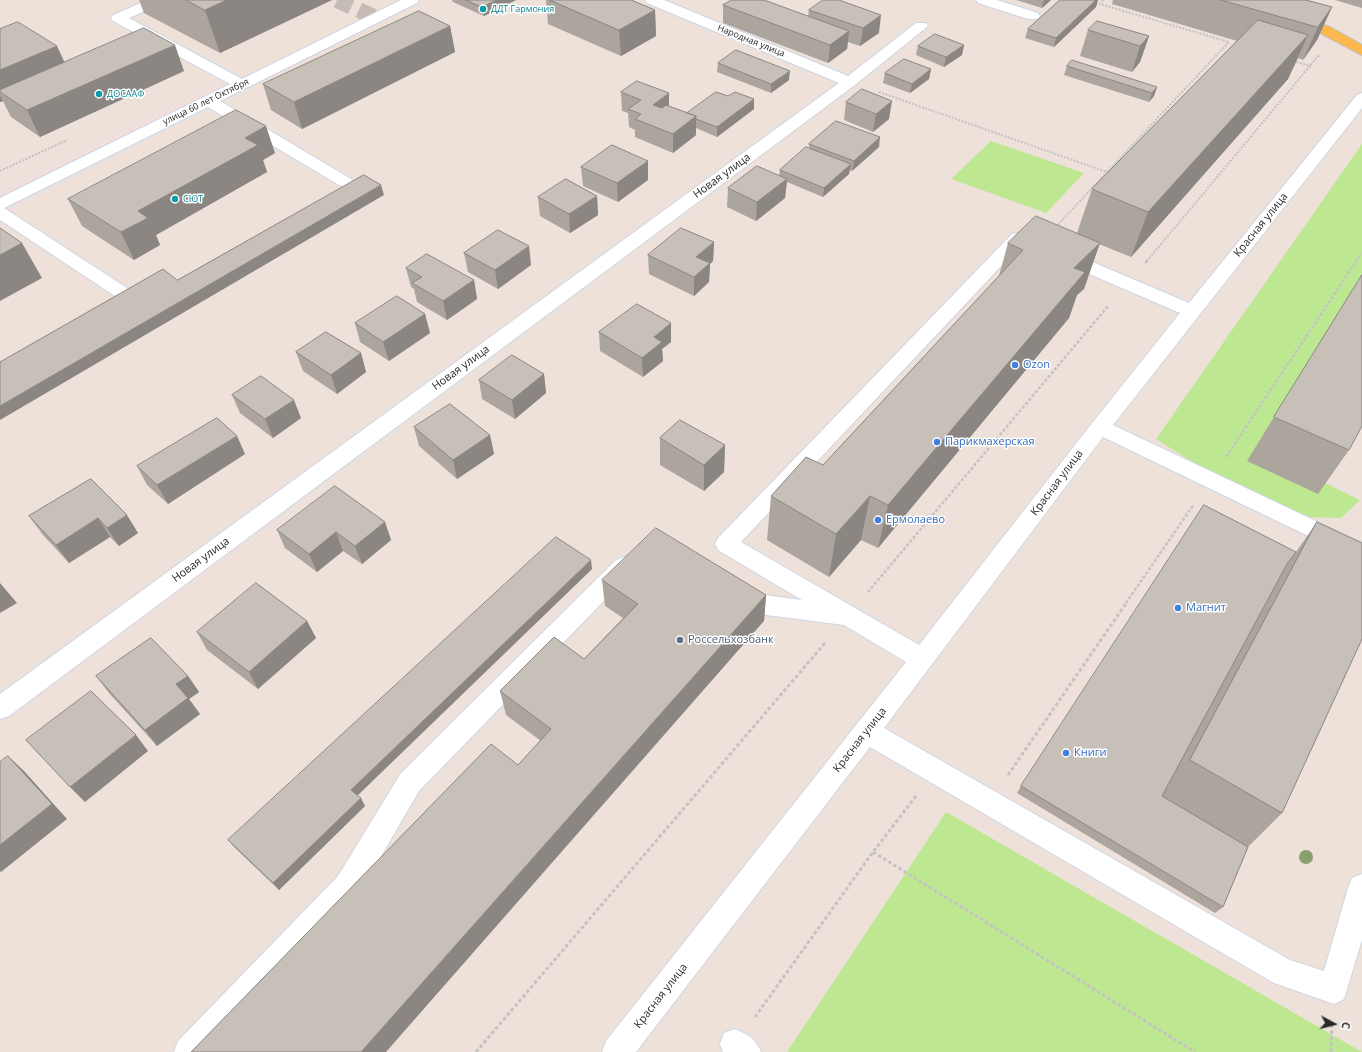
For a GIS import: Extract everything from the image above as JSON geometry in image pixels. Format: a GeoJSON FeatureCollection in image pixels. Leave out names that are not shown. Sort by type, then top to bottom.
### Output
{"type":"FeatureCollection","features":[{"type":"Feature","properties":{"kind":"main road"},"geometry":{"type":"LineString","coordinates":[[1235,0],[1324,30],[1362,51]]}},
{"type":"Feature","properties":{"kind":"street"},"geometry":{"type":"LineString","coordinates":[[118,18],[120,0]]}},
{"type":"Feature","properties":{"kind":"street"},"geometry":{"type":"LineString","coordinates":[[118,18],[159,0]]}},
{"type":"Feature","properties":{"kind":"street","name":"улица 60 лет Октября"},"geometry":{"type":"LineString","coordinates":[[0,204],[412,0]]}},
{"type":"Feature","properties":{"kind":"street","name":"Народная улица"},"geometry":{"type":"LineString","coordinates":[[652,0],[850,82]]}},
{"type":"Feature","properties":{"kind":"street"},"geometry":{"type":"LineString","coordinates":[[983,0],[1033,16]]}},
{"type":"Feature","properties":{"kind":"street"},"geometry":{"type":"LineString","coordinates":[[118,18],[241,84]]}},
{"type":"Feature","properties":{"kind":"street","name":"Новая улица"},"geometry":{"type":"LineString","coordinates":[[0,708],[850,82],[921,26]]}},
{"type":"Feature","properties":{"kind":"street","name":"Красная улица"},"geometry":{"type":"LineString","coordinates":[[617,1052],[922,660],[1100,427],[1362,98]]}},
{"type":"Feature","properties":{"kind":"street"},"geometry":{"type":"LineString","coordinates":[[208,100],[345,182]]}},
{"type":"Feature","properties":{"kind":"street"},"geometry":{"type":"LineString","coordinates":[[0,212],[121,292]]}},
{"type":"Feature","properties":{"kind":"street"},"geometry":{"type":"LineString","coordinates":[[922,660],[726,544],[1018,238],[1192,311]]}},
{"type":"Feature","properties":{"kind":"street"},"geometry":{"type":"LineString","coordinates":[[1100,427],[1362,553]]}},
{"type":"Feature","properties":{"kind":"street"},"geometry":{"type":"LineString","coordinates":[[189,1052],[348,886],[410,782],[641,550]]}},
{"type":"Feature","properties":{"kind":"street"},"geometry":{"type":"LineString","coordinates":[[718,579],[759,604],[849,616]]}},
{"type":"Feature","properties":{"kind":"street"},"geometry":{"type":"LineString","coordinates":[[866,732],[1284,973],[1334,989],[1362,888]]}},
{"type":"Feature","properties":{"kind":"path"},"geometry":{"type":"LineString","coordinates":[[1039,246],[1229,42],[1100,4],[1104,0]]}},
{"type":"Feature","properties":{"kind":"path"},"geometry":{"type":"LineString","coordinates":[[476,1052],[849,616],[1323,51]]}},
{"type":"Feature","properties":{"kind":"path"},"geometry":{"type":"LineString","coordinates":[[1289,59],[1311,66]]}},
{"type":"Feature","properties":{"kind":"path"},"geometry":{"type":"LineString","coordinates":[[850,82],[1107,172]]}},
{"type":"Feature","properties":{"kind":"path"},"geometry":{"type":"LineString","coordinates":[[989,803],[1210,481],[1362,252]]}},
{"type":"Feature","properties":{"kind":"path"},"geometry":{"type":"LineString","coordinates":[[740,1048],[873,852],[920,790]]}},
{"type":"Feature","properties":{"kind":"path"},"geometry":{"type":"LineString","coordinates":[[873,852],[1195,1052]]}},
{"type":"Feature","properties":{"kind":"green space"},"geometry":{"type":"Polygon","coordinates":[[[991,141],[1084,173],[1046,213],[951,179],[991,141]]]}},
{"type":"Feature","properties":{"kind":"green space"},"geometry":{"type":"Polygon","coordinates":[[[1362,144],[1362,277],[1325,483],[1360,500],[1341,518],[1303,517],[1194,463],[1156,439],[1362,144]]]}},
{"type":"Feature","properties":{"kind":"green space"},"geometry":{"type":"Polygon","coordinates":[[[946,812],[1362,1052],[787,1052],[946,812]]]}},
{"type":"Feature","properties":{"kind":"building"},"geometry":{"type":"Polygon","coordinates":[[[186,0],[227,0],[205,10],[186,0]]]}},
{"type":"Feature","properties":{"kind":"building"},"geometry":{"type":"Polygon","coordinates":[[[466,0],[497,0],[482,7],[466,0]]]}},
{"type":"Feature","properties":{"kind":"building"},"geometry":{"type":"Polygon","coordinates":[[[550,0],[631,0],[655,10],[619,30],[550,0]]]}},
{"type":"Feature","properties":{"kind":"building"},"geometry":{"type":"Polygon","coordinates":[[[732,0],[764,0],[849,31],[830,45],[723,5],[732,0]]]}},
{"type":"Feature","properties":{"kind":"building"},"geometry":{"type":"Polygon","coordinates":[[[823,0],[839,0],[881,15],[863,28],[809,10],[823,0]]]}},
{"type":"Feature","properties":{"kind":"building"},"geometry":{"type":"Polygon","coordinates":[[[1060,0],[1096,0],[1056,38],[1028,29],[1060,0]]]}},
{"type":"Feature","properties":{"kind":"building"},"geometry":{"type":"Polygon","coordinates":[[[1221,0],[1306,0],[1332,7],[1318,27],[1221,0]]]}},
{"type":"Feature","properties":{"kind":"building"},"geometry":{"type":"Polygon","coordinates":[[[419,11],[450,26],[294,102],[263,84],[419,11]]]}},
{"type":"Feature","properties":{"kind":"building"},"geometry":{"type":"Polygon","coordinates":[[[1258,20],[1308,35],[1148,212],[1092,189],[1258,20]]]}},
{"type":"Feature","properties":{"kind":"building"},"geometry":{"type":"Polygon","coordinates":[[[1097,21],[1149,36],[1140,46],[1088,30],[1097,21]]]}},
{"type":"Feature","properties":{"kind":"building"},"geometry":{"type":"Polygon","coordinates":[[[18,22],[57,46],[0,70],[0,29],[18,22]]]}},
{"type":"Feature","properties":{"kind":"building"},"geometry":{"type":"Polygon","coordinates":[[[144,28],[175,45],[27,110],[0,92],[0,90],[144,28]]]}},
{"type":"Feature","properties":{"kind":"building"},"geometry":{"type":"Polygon","coordinates":[[[935,34],[964,45],[946,57],[918,46],[935,34]]]}},
{"type":"Feature","properties":{"kind":"building"},"geometry":{"type":"Polygon","coordinates":[[[736,50],[790,71],[771,84],[718,63],[736,50]]]}},
{"type":"Feature","properties":{"kind":"building"},"geometry":{"type":"Polygon","coordinates":[[[904,59],[931,69],[912,84],[885,73],[904,59]]]}},
{"type":"Feature","properties":{"kind":"building"},"geometry":{"type":"Polygon","coordinates":[[[1072,60],[1157,87],[1152,93],[1067,66],[1072,60]]]}},
{"type":"Feature","properties":{"kind":"building"},"geometry":{"type":"Polygon","coordinates":[[[637,81],[669,93],[653,105],[662,108],[666,105],[696,116],[673,134],[635,119],[641,114],[628,109],[641,100],[621,92],[637,81]]]}},
{"type":"Feature","properties":{"kind":"building"},"geometry":{"type":"Polygon","coordinates":[[[862,89],[892,101],[876,114],[846,102],[862,89]]]}},
{"type":"Feature","properties":{"kind":"building"},"geometry":{"type":"Polygon","coordinates":[[[716,92],[728,96],[735,92],[754,99],[717,127],[696,119],[696,116],[687,113],[716,92]]]}},
{"type":"Feature","properties":{"kind":"building"},"geometry":{"type":"Polygon","coordinates":[[[236,110],[266,126],[245,138],[258,145],[138,211],[148,218],[121,232],[68,199],[236,110]]]}},
{"type":"Feature","properties":{"kind":"building"},"geometry":{"type":"Polygon","coordinates":[[[836,121],[880,137],[854,161],[809,144],[836,121]]]}},
{"type":"Feature","properties":{"kind":"building"},"geometry":{"type":"Polygon","coordinates":[[[612,145],[648,161],[617,183],[581,167],[612,145]]]}},
{"type":"Feature","properties":{"kind":"building"},"geometry":{"type":"Polygon","coordinates":[[[806,147],[851,164],[824,188],[780,170],[806,147]]]}},
{"type":"Feature","properties":{"kind":"building"},"geometry":{"type":"Polygon","coordinates":[[[757,166],[787,179],[757,202],[728,188],[757,166]]]}},
{"type":"Feature","properties":{"kind":"building"},"geometry":{"type":"Polygon","coordinates":[[[364,175],[381,185],[0,406],[0,362],[163,269],[177,280],[364,175]]]}},
{"type":"Feature","properties":{"kind":"building"},"geometry":{"type":"Polygon","coordinates":[[[566,179],[597,196],[569,214],[538,197],[566,179]]]}},
{"type":"Feature","properties":{"kind":"building"},"geometry":{"type":"Polygon","coordinates":[[[1036,216],[1100,243],[1074,268],[1085,272],[888,505],[870,496],[836,534],[771,496],[806,457],[823,465],[1023,250],[1008,243],[1036,216]]]}},
{"type":"Feature","properties":{"kind":"building"},"geometry":{"type":"Polygon","coordinates":[[[0,228],[22,243],[0,255],[0,228]]]}},
{"type":"Feature","properties":{"kind":"building"},"geometry":{"type":"Polygon","coordinates":[[[681,228],[714,242],[696,257],[710,263],[694,277],[648,255],[681,228]]]}},
{"type":"Feature","properties":{"kind":"building"},"geometry":{"type":"Polygon","coordinates":[[[498,230],[529,246],[495,270],[464,253],[498,230]]]}},
{"type":"Feature","properties":{"kind":"building"},"geometry":{"type":"Polygon","coordinates":[[[427,254],[474,280],[443,301],[412,283],[422,277],[406,268],[427,254]]]}},
{"type":"Feature","properties":{"kind":"building"},"geometry":{"type":"Polygon","coordinates":[[[1362,275],[1362,426],[1349,450],[1274,417],[1362,275]]]}},
{"type":"Feature","properties":{"kind":"building"},"geometry":{"type":"Polygon","coordinates":[[[397,296],[425,314],[383,342],[355,323],[397,296]]]}},
{"type":"Feature","properties":{"kind":"building"},"geometry":{"type":"Polygon","coordinates":[[[637,304],[671,323],[654,337],[662,342],[642,358],[599,332],[637,304]]]}},
{"type":"Feature","properties":{"kind":"building"},"geometry":{"type":"Polygon","coordinates":[[[326,332],[361,353],[331,375],[296,352],[326,332]]]}},
{"type":"Feature","properties":{"kind":"building"},"geometry":{"type":"Polygon","coordinates":[[[512,355],[544,374],[512,400],[479,380],[512,355]]]}},
{"type":"Feature","properties":{"kind":"building"},"geometry":{"type":"Polygon","coordinates":[[[261,376],[294,400],[265,419],[232,395],[261,376]]]}},
{"type":"Feature","properties":{"kind":"building"},"geometry":{"type":"Polygon","coordinates":[[[450,404],[490,435],[453,460],[414,427],[450,404]]]}},
{"type":"Feature","properties":{"kind":"building"},"geometry":{"type":"Polygon","coordinates":[[[217,418],[237,436],[157,485],[137,466],[217,418]]]}},
{"type":"Feature","properties":{"kind":"building"},"geometry":{"type":"Polygon","coordinates":[[[680,420],[725,445],[704,465],[660,438],[680,420]]]}},
{"type":"Feature","properties":{"kind":"building"},"geometry":{"type":"Polygon","coordinates":[[[91,479],[127,515],[107,528],[98,518],[56,545],[29,516],[91,479]]]}},
{"type":"Feature","properties":{"kind":"building"},"geometry":{"type":"Polygon","coordinates":[[[335,486],[385,522],[355,546],[336,532],[309,554],[277,530],[335,486]]]}},
{"type":"Feature","properties":{"kind":"building"},"geometry":{"type":"Polygon","coordinates":[[[1204,505],[1296,552],[1287,564],[1162,796],[1248,847],[1223,907],[1021,786],[1204,505]]]}},
{"type":"Feature","properties":{"kind":"building"},"geometry":{"type":"Polygon","coordinates":[[[1317,522],[1362,543],[1362,639],[1282,813],[1190,760],[1317,522]]]}},
{"type":"Feature","properties":{"kind":"building"},"geometry":{"type":"Polygon","coordinates":[[[656,528],[766,595],[361,1052],[191,1052],[491,744],[518,765],[551,729],[500,691],[554,637],[584,659],[638,604],[602,580],[656,528]]]}},
{"type":"Feature","properties":{"kind":"building"},"geometry":{"type":"Polygon","coordinates":[[[556,537],[591,560],[351,790],[361,798],[273,883],[228,840],[556,537]]]}},
{"type":"Feature","properties":{"kind":"building"},"geometry":{"type":"Polygon","coordinates":[[[256,583],[307,621],[249,672],[197,632],[256,583]]]}},
{"type":"Feature","properties":{"kind":"building"},"geometry":{"type":"Polygon","coordinates":[[[151,638],[188,676],[176,684],[188,698],[145,730],[96,676],[151,638]]]}},
{"type":"Feature","properties":{"kind":"building"},"geometry":{"type":"Polygon","coordinates":[[[91,691],[136,735],[70,787],[26,740],[91,691]]]}},
{"type":"Feature","properties":{"kind":"building"},"geometry":{"type":"Polygon","coordinates":[[[8,756],[52,804],[0,845],[0,762],[8,756]]]}},
{"type":"Feature","properties":{"kind":"tunnel"},"geometry":{"type":"LineString","coordinates":[[337,0],[376,18]]}},
{"type":"Feature","properties":{"kind":"place","name":"ДДТ Гармония"},"geometry":{"type":"Point","coordinates":[483,9]}},
{"type":"Feature","properties":{"kind":"place","name":"ДОСААФ"},"geometry":{"type":"Point","coordinates":[99,94]}},
{"type":"Feature","properties":{"kind":"place","name":"СЮТ"},"geometry":{"type":"Point","coordinates":[175,199]}},
{"type":"Feature","properties":{"kind":"place","name":"Ozon"},"geometry":{"type":"Point","coordinates":[1015,365]}},
{"type":"Feature","properties":{"kind":"place","name":"Парикмахерская"},"geometry":{"type":"Point","coordinates":[937,442]}},
{"type":"Feature","properties":{"kind":"place","name":"Ермолаево"},"geometry":{"type":"Point","coordinates":[878,520]}},
{"type":"Feature","properties":{"kind":"place","name":"Магнит"},"geometry":{"type":"Point","coordinates":[1178,608]}},
{"type":"Feature","properties":{"kind":"place","name":"Россельхозбанк"},"geometry":{"type":"Point","coordinates":[680,640]}},
{"type":"Feature","properties":{"kind":"place","name":"Книги"},"geometry":{"type":"Point","coordinates":[1066,753]}}]}
